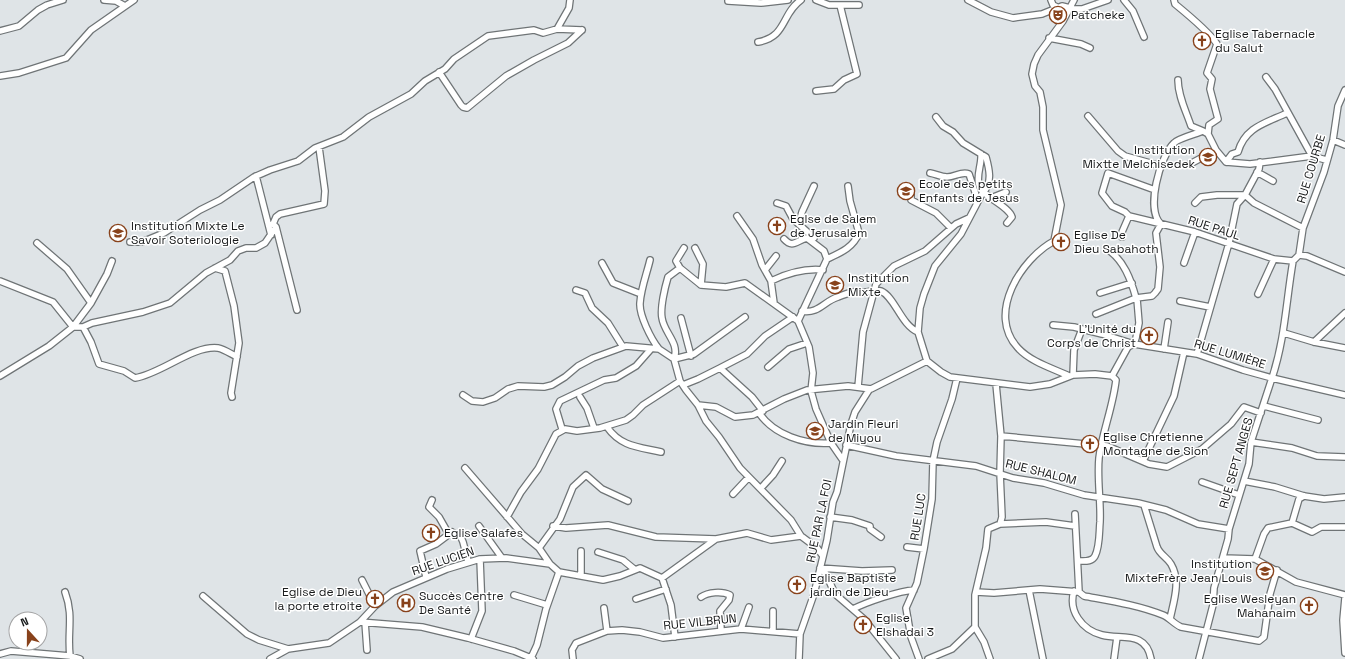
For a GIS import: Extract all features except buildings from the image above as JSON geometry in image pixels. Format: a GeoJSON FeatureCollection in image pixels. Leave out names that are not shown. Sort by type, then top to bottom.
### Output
{"type":"FeatureCollection","features":[{"type":"Feature","properties":{"kind":"street"},"geometry":{"type":"LineString","coordinates":[[0,31],[19,26],[38,10],[47,5],[63,0]]}},
{"type":"Feature","properties":{"kind":"street"},"geometry":{"type":"LineString","coordinates":[[104,0],[116,1],[126,6]]}},
{"type":"Feature","properties":{"kind":"street"},"geometry":{"type":"LineString","coordinates":[[0,76],[19,73],[66,58],[91,30],[134,0]]}},
{"type":"Feature","properties":{"kind":"street"},"geometry":{"type":"LineString","coordinates":[[557,29],[568,8],[570,0]]}},
{"type":"Feature","properties":{"kind":"street"},"geometry":{"type":"LineString","coordinates":[[728,1],[736,3],[761,3],[788,0]]}},
{"type":"Feature","properties":{"kind":"street"},"geometry":{"type":"LineString","coordinates":[[758,42],[769,40],[775,36],[784,23],[792,6],[801,0]]}},
{"type":"Feature","properties":{"kind":"street"},"geometry":{"type":"LineString","coordinates":[[816,0],[829,4],[859,5]]}},
{"type":"Feature","properties":{"kind":"street"},"geometry":{"type":"LineString","coordinates":[[968,0],[991,12],[1013,18],[1042,14],[1057,7],[1082,9],[1108,0]]}},
{"type":"Feature","properties":{"kind":"street"},"geometry":{"type":"LineString","coordinates":[[1051,0],[1053,5],[1057,7]]}},
{"type":"Feature","properties":{"kind":"street"},"geometry":{"type":"LineString","coordinates":[[1071,375],[1024,353],[1017,347],[1009,332],[1005,313],[1016,278],[1037,254],[1054,241],[1061,205],[1057,182],[1043,130],[1040,92],[1035,86],[1032,74],[1038,55],[1049,38],[1063,21],[1074,0]]}},
{"type":"Feature","properties":{"kind":"street"},"geometry":{"type":"LineString","coordinates":[[1124,0],[1133,11],[1144,37]]}},
{"type":"Feature","properties":{"kind":"street"},"geometry":{"type":"LineString","coordinates":[[1096,314],[1137,299],[1152,296],[1158,288],[1160,267],[1156,232],[1161,224],[1156,218],[1155,190],[1161,166],[1174,142],[1205,132],[1209,125],[1218,119],[1210,89],[1212,79],[1207,73],[1216,44],[1211,35],[1203,30],[1175,4],[1174,0]]}},
{"type":"Feature","properties":{"kind":"street"},"geometry":{"type":"LineString","coordinates":[[816,91],[834,89],[844,80],[857,74],[840,5]]}},
{"type":"Feature","properties":{"kind":"street"},"geometry":{"type":"LineString","coordinates":[[130,242],[142,242],[164,233],[200,210],[220,200],[256,176],[298,161],[319,147],[343,137],[369,117],[411,94],[454,59],[488,36],[534,30],[542,33],[557,29],[582,30],[563,46],[506,76],[467,108],[463,107],[439,72]]}},
{"type":"Feature","properties":{"kind":"street"},"geometry":{"type":"LineString","coordinates":[[1049,38],[1076,42],[1090,48]]}},
{"type":"Feature","properties":{"kind":"street"},"geometry":{"type":"LineString","coordinates":[[1266,77],[1275,89],[1312,156]]}},
{"type":"Feature","properties":{"kind":"street"},"geometry":{"type":"LineString","coordinates":[[1178,80],[1181,100],[1185,106],[1193,136]]}},
{"type":"Feature","properties":{"kind":"street","name":"RUE COURBE"},"geometry":{"type":"LineString","coordinates":[[1299,256],[1303,228],[1317,193],[1333,140],[1338,106],[1345,90]]}},
{"type":"Feature","properties":{"kind":"street"},"geometry":{"type":"LineString","coordinates":[[1226,162],[1232,154],[1238,152],[1245,136],[1264,123],[1287,113]]}},
{"type":"Feature","properties":{"kind":"street"},"geometry":{"type":"LineString","coordinates":[[1088,116],[1122,153],[1161,166]]}},
{"type":"Feature","properties":{"kind":"street"},"geometry":{"type":"LineString","coordinates":[[936,118],[943,126],[953,132],[963,143],[986,157],[989,174],[987,189],[983,192],[961,234],[935,266],[929,278],[920,308],[918,332],[927,361],[941,372],[957,378],[996,384],[1030,387],[1050,384],[1071,375],[1095,374],[1112,376],[1116,380],[1114,402],[1101,446],[1098,469],[1101,496],[1098,546],[1095,557],[1091,560],[1079,561]]}},
{"type":"Feature","properties":{"kind":"street"},"geometry":{"type":"LineString","coordinates":[[1191,126],[1205,132],[1216,150],[1226,162],[1250,164],[1312,156],[1326,160]]}},
{"type":"Feature","properties":{"kind":"street"},"geometry":{"type":"LineString","coordinates":[[1333,140],[1345,145]]}},
{"type":"Feature","properties":{"kind":"street"},"geometry":{"type":"LineString","coordinates":[[297,310],[274,224],[276,217],[280,214],[324,204],[325,191],[319,147]]}},
{"type":"Feature","properties":{"kind":"street"},"geometry":{"type":"LineString","coordinates":[[1190,164],[1216,150]]}},
{"type":"Feature","properties":{"kind":"street"},"geometry":{"type":"LineString","coordinates":[[981,154],[978,181],[983,192],[1012,214],[1007,223]]}},
{"type":"Feature","properties":{"kind":"street"},"geometry":{"type":"LineString","coordinates":[[1197,354],[1229,243],[1237,204],[1245,195],[1257,172],[1260,162]]}},
{"type":"Feature","properties":{"kind":"street"},"geometry":{"type":"LineString","coordinates":[[930,172],[942,177],[949,177],[962,173],[969,174],[978,201]]}},
{"type":"Feature","properties":{"kind":"street"},"geometry":{"type":"LineString","coordinates":[[1257,172],[1273,181]]}},
{"type":"Feature","properties":{"kind":"street","name":"RUE PAUL"},"geometry":{"type":"LineString","coordinates":[[1155,190],[1108,173],[1102,193],[1112,206],[1125,212],[1128,216],[1195,232],[1274,259],[1293,261]]}},
{"type":"Feature","properties":{"kind":"street"},"geometry":{"type":"LineString","coordinates":[[256,176],[271,235]]}},
{"type":"Feature","properties":{"kind":"street"},"geometry":{"type":"LineString","coordinates":[[796,222],[800,219],[814,186]]}},
{"type":"Feature","properties":{"kind":"street"},"geometry":{"type":"LineString","coordinates":[[827,259],[852,245],[859,233],[850,201],[848,186]]}},
{"type":"Feature","properties":{"kind":"street"},"geometry":{"type":"LineString","coordinates":[[911,190],[910,200],[936,214],[952,228]]}},
{"type":"Feature","properties":{"kind":"street"},"geometry":{"type":"LineString","coordinates":[[991,198],[1006,192]]}},
{"type":"Feature","properties":{"kind":"street"},"geometry":{"type":"LineString","coordinates":[[1195,203],[1201,197],[1217,195],[1245,195],[1254,202],[1303,228]]}},
{"type":"Feature","properties":{"kind":"street"},"geometry":{"type":"LineString","coordinates":[[777,203],[786,206],[789,215],[807,234],[815,239],[820,248]]}},
{"type":"Feature","properties":{"kind":"street"},"geometry":{"type":"LineString","coordinates":[[737,216],[753,239],[771,281],[774,303]]}},
{"type":"Feature","properties":{"kind":"street"},"geometry":{"type":"LineString","coordinates":[[1122,237],[1128,216]]}},
{"type":"Feature","properties":{"kind":"street"},"geometry":{"type":"LineString","coordinates":[[858,387],[863,332],[876,284],[894,266],[930,248],[952,228],[970,218]]}},
{"type":"Feature","properties":{"kind":"street"},"geometry":{"type":"LineString","coordinates":[[0,281],[54,302],[73,326],[83,327],[92,323],[138,313],[170,303],[215,268],[230,260],[238,251],[246,248],[256,248],[265,243],[276,227]]}},
{"type":"Feature","properties":{"kind":"street"},"geometry":{"type":"LineString","coordinates":[[1184,263],[1195,232]]}},
{"type":"Feature","properties":{"kind":"street"},"geometry":{"type":"LineString","coordinates":[[507,518],[525,486],[538,469],[553,437],[562,429],[577,431],[607,427],[634,415],[643,405],[682,383],[698,379],[747,354],[774,329],[795,319],[802,311],[827,259],[824,251],[807,238],[797,244],[791,244],[784,239]]}},
{"type":"Feature","properties":{"kind":"street"},"geometry":{"type":"LineString","coordinates":[[37,243],[67,269],[91,303]]}},
{"type":"Feature","properties":{"kind":"street"},"geometry":{"type":"LineString","coordinates":[[684,248],[676,261],[680,268],[701,285],[726,287],[745,283],[795,319],[807,343],[812,366],[811,391],[816,409],[831,443],[842,459]]}},
{"type":"Feature","properties":{"kind":"street"},"geometry":{"type":"LineString","coordinates":[[695,248],[703,264],[701,285]]}},
{"type":"Feature","properties":{"kind":"street"},"geometry":{"type":"LineString","coordinates":[[1107,249],[1121,263],[1132,283],[1137,299],[1138,323],[1134,344],[1128,348],[1112,376]]}},
{"type":"Feature","properties":{"kind":"street"},"geometry":{"type":"LineString","coordinates":[[765,270],[776,256]]}},
{"type":"Feature","properties":{"kind":"street"},"geometry":{"type":"LineString","coordinates":[[1293,261],[1299,256],[1307,256],[1345,272]]}},
{"type":"Feature","properties":{"kind":"street"},"geometry":{"type":"LineString","coordinates":[[1258,294],[1274,259]]}},
{"type":"Feature","properties":{"kind":"street"},"geometry":{"type":"LineString","coordinates":[[650,260],[641,294],[641,312],[659,349],[674,359],[690,356],[745,317]]}},
{"type":"Feature","properties":{"kind":"street"},"geometry":{"type":"LineString","coordinates":[[0,376],[49,346],[73,326],[91,303],[108,274],[112,261]]}},
{"type":"Feature","properties":{"kind":"street","name":"RUE SEPT ANGES"},"geometry":{"type":"LineString","coordinates":[[1199,659],[1207,632],[1213,605],[1214,588],[1228,539],[1229,528],[1249,464],[1250,442],[1264,406],[1284,333],[1286,304],[1293,261]]}},
{"type":"Feature","properties":{"kind":"street"},"geometry":{"type":"LineString","coordinates":[[602,262],[613,283],[641,294]]}},
{"type":"Feature","properties":{"kind":"street"},"geometry":{"type":"LineString","coordinates":[[215,268],[225,271],[238,329],[239,343],[231,393],[232,397]]}},
{"type":"Feature","properties":{"kind":"street"},"geometry":{"type":"LineString","coordinates":[[680,268],[668,277],[662,310],[663,325],[675,345],[674,359],[682,383],[698,405],[706,421],[748,478],[761,488],[779,510],[791,520],[801,536],[817,548],[823,556]]}},
{"type":"Feature","properties":{"kind":"street"},"geometry":{"type":"LineString","coordinates":[[771,281],[794,272],[813,269],[823,270]]}},
{"type":"Feature","properties":{"kind":"street"},"geometry":{"type":"LineString","coordinates":[[1100,293],[1132,283]]}},
{"type":"Feature","properties":{"kind":"street"},"geometry":{"type":"LineString","coordinates":[[576,290],[585,293],[592,308],[608,323],[623,347]]}},
{"type":"Feature","properties":{"kind":"street"},"geometry":{"type":"LineString","coordinates":[[802,311],[809,312],[816,310],[836,297],[854,292],[864,293],[879,290],[885,293],[908,327],[918,332]]}},
{"type":"Feature","properties":{"kind":"street"},"geometry":{"type":"LineString","coordinates":[[1180,301],[1210,307]]}},
{"type":"Feature","properties":{"kind":"street"},"geometry":{"type":"LineString","coordinates":[[1314,342],[1345,314]]}},
{"type":"Feature","properties":{"kind":"street"},"geometry":{"type":"LineString","coordinates":[[681,318],[690,356]]}},
{"type":"Feature","properties":{"kind":"street"},"geometry":{"type":"LineString","coordinates":[[1164,349],[1168,322]]}},
{"type":"Feature","properties":{"kind":"street","name":"RUE LUMIÈRE"},"geometry":{"type":"LineString","coordinates":[[1053,325],[1082,329],[1134,344],[1197,354],[1243,370],[1272,378]]}},
{"type":"Feature","properties":{"kind":"street"},"geometry":{"type":"LineString","coordinates":[[83,327],[91,342],[99,364],[124,371],[135,378],[151,374],[201,349],[220,348],[237,357]]}},
{"type":"Feature","properties":{"kind":"street"},"geometry":{"type":"LineString","coordinates":[[1071,375],[1074,350],[1082,329]]}},
{"type":"Feature","properties":{"kind":"street"},"geometry":{"type":"LineString","coordinates":[[1284,333],[1314,342],[1345,348]]}},
{"type":"Feature","properties":{"kind":"street"},"geometry":{"type":"LineString","coordinates":[[768,367],[789,349],[807,343]]}},
{"type":"Feature","properties":{"kind":"street"},"geometry":{"type":"LineString","coordinates":[[463,395],[472,402],[478,403],[495,398],[508,389],[518,386],[552,385],[583,363],[623,347],[634,346],[659,349]]}},
{"type":"Feature","properties":{"kind":"street"},"geometry":{"type":"LineString","coordinates":[[562,429],[556,409],[560,400],[604,380],[616,378],[636,366],[652,349]]}},
{"type":"Feature","properties":{"kind":"street"},"geometry":{"type":"LineString","coordinates":[[1143,461],[1174,396],[1184,352]]}},
{"type":"Feature","properties":{"kind":"street"},"geometry":{"type":"LineString","coordinates":[[698,405],[716,407],[736,417],[761,412],[784,399],[802,392],[858,387],[869,390],[927,361]]}},
{"type":"Feature","properties":{"kind":"street"},"geometry":{"type":"LineString","coordinates":[[720,368],[752,396],[761,412],[772,426],[803,441],[814,443],[831,443]]}},
{"type":"Feature","properties":{"kind":"street","name":"RUE LUC"},"geometry":{"type":"LineString","coordinates":[[919,659],[911,637],[906,608],[914,590],[924,549],[932,499],[933,460],[957,378]]}},
{"type":"Feature","properties":{"kind":"street"},"geometry":{"type":"LineString","coordinates":[[1272,378],[1345,395]]}},
{"type":"Feature","properties":{"kind":"street"},"geometry":{"type":"LineString","coordinates":[[996,384],[1001,436],[1000,473],[1002,517],[1000,524]]}},
{"type":"Feature","properties":{"kind":"street","name":"RUE PAR LA FOI"},"geometry":{"type":"LineString","coordinates":[[799,659],[800,634],[814,594],[828,540],[830,517],[839,484],[842,459],[855,412],[869,390]]}},
{"type":"Feature","properties":{"kind":"street"},"geometry":{"type":"LineString","coordinates":[[580,397],[587,408],[594,428]]}},
{"type":"Feature","properties":{"kind":"street"},"geometry":{"type":"LineString","coordinates":[[1264,406],[1318,420]]}},
{"type":"Feature","properties":{"kind":"street"},"geometry":{"type":"LineString","coordinates":[[1001,436],[1106,446],[1149,464],[1167,467],[1202,449],[1230,424],[1244,407],[1261,413]]}},
{"type":"Feature","properties":{"kind":"street"},"geometry":{"type":"LineString","coordinates":[[607,427],[614,437],[623,443],[661,452]]}},
{"type":"Feature","properties":{"kind":"street"},"geometry":{"type":"LineString","coordinates":[[1250,442],[1292,448],[1325,457],[1345,457]]}},
{"type":"Feature","properties":{"kind":"street","name":"RUE SHALOM"},"geometry":{"type":"LineString","coordinates":[[846,445],[896,456],[976,466],[1084,495],[1101,496],[1144,504],[1166,510],[1198,524],[1229,528]]}},
{"type":"Feature","properties":{"kind":"street"},"geometry":{"type":"LineString","coordinates":[[761,488],[773,475],[782,461]]}},
{"type":"Feature","properties":{"kind":"street"},"geometry":{"type":"LineString","coordinates":[[465,468],[507,518],[522,534],[539,548],[550,564],[559,572],[603,580],[620,576],[634,569],[640,568],[662,578],[671,605],[675,637]]}},
{"type":"Feature","properties":{"kind":"street"},"geometry":{"type":"LineString","coordinates":[[539,548],[553,526],[560,519],[573,487],[586,475],[602,489],[628,501]]}},
{"type":"Feature","properties":{"kind":"street"},"geometry":{"type":"LineString","coordinates":[[733,494],[748,478]]}},
{"type":"Feature","properties":{"kind":"street"},"geometry":{"type":"LineString","coordinates":[[1244,481],[1274,487],[1304,496],[1324,499],[1345,497]]}},
{"type":"Feature","properties":{"kind":"street"},"geometry":{"type":"LineString","coordinates":[[1202,482],[1239,495]]}},
{"type":"Feature","properties":{"kind":"street"},"geometry":{"type":"LineString","coordinates":[[1292,523],[1299,500],[1304,496]]}},
{"type":"Feature","properties":{"kind":"street"},"geometry":{"type":"LineString","coordinates":[[432,500],[430,507],[439,517],[447,531],[460,536],[464,542],[468,561]]}},
{"type":"Feature","properties":{"kind":"street"},"geometry":{"type":"LineString","coordinates":[[1144,504],[1160,553],[1172,566],[1177,583],[1170,619]]}},
{"type":"Feature","properties":{"kind":"street"},"geometry":{"type":"LineString","coordinates":[[1075,514],[1079,561],[1076,592],[1072,607],[1078,619],[1096,634],[1133,638],[1143,644],[1150,651],[1151,659]]}},
{"type":"Feature","properties":{"kind":"street"},"geometry":{"type":"LineString","coordinates":[[830,517],[852,520],[870,526],[870,529],[881,537]]}},
{"type":"Feature","properties":{"kind":"street"},"geometry":{"type":"LineString","coordinates":[[990,659],[984,642],[975,627],[976,592],[986,548],[988,529],[1000,524],[1046,522],[1076,526]]}},
{"type":"Feature","properties":{"kind":"street"},"geometry":{"type":"LineString","coordinates":[[1255,559],[1264,534],[1268,528],[1292,523],[1312,532],[1322,527],[1345,527]]}},
{"type":"Feature","properties":{"kind":"street"},"geometry":{"type":"LineString","coordinates":[[553,526],[566,528],[608,525],[656,537],[716,539],[747,534],[771,540],[801,536]]}},
{"type":"Feature","properties":{"kind":"street"},"geometry":{"type":"LineString","coordinates":[[479,526],[502,558]]}},
{"type":"Feature","properties":{"kind":"street"},"geometry":{"type":"LineString","coordinates":[[426,577],[420,551],[436,544],[452,532]]}},
{"type":"Feature","properties":{"kind":"street"},"geometry":{"type":"LineString","coordinates":[[662,578],[716,539]]}},
{"type":"Feature","properties":{"kind":"street"},"geometry":{"type":"LineString","coordinates":[[907,548],[924,549]]}},
{"type":"Feature","properties":{"kind":"street"},"geometry":{"type":"LineString","coordinates":[[580,551],[581,575]]}},
{"type":"Feature","properties":{"kind":"street"},"geometry":{"type":"LineString","coordinates":[[598,552],[623,560],[634,569]]}},
{"type":"Feature","properties":{"kind":"street","name":"RUE LUCIEN"},"geometry":{"type":"LineString","coordinates":[[288,649],[329,643],[362,622],[375,606],[393,592],[426,577],[468,561],[502,558],[550,564]]}},
{"type":"Feature","properties":{"kind":"street"},"geometry":{"type":"LineString","coordinates":[[1223,558],[1255,559],[1296,582],[1345,596],[1343,620],[1345,653]]}},
{"type":"Feature","properties":{"kind":"street"},"geometry":{"type":"LineString","coordinates":[[471,639],[482,611],[480,559]]}},
{"type":"Feature","properties":{"kind":"street"},"geometry":{"type":"LineString","coordinates":[[820,568],[862,571],[892,570]]}},
{"type":"Feature","properties":{"kind":"street"},"geometry":{"type":"LineString","coordinates":[[820,568],[826,574],[835,594],[864,619],[896,659]]}},
{"type":"Feature","properties":{"kind":"street"},"geometry":{"type":"LineString","coordinates":[[976,592],[994,593],[1029,590],[1076,592],[1084,596],[1133,605],[1170,619],[1175,625],[1181,627],[1262,640],[1270,594],[1277,570]]}},
{"type":"Feature","properties":{"kind":"street"},"geometry":{"type":"LineString","coordinates":[[367,650],[362,622],[422,627],[514,651],[532,658],[537,645],[547,605],[559,572]]}},
{"type":"Feature","properties":{"kind":"street"},"geometry":{"type":"LineString","coordinates":[[362,580],[375,606]]}},
{"type":"Feature","properties":{"kind":"street"},"geometry":{"type":"LineString","coordinates":[[636,599],[666,589]]}},
{"type":"Feature","properties":{"kind":"street"},"geometry":{"type":"LineString","coordinates":[[853,609],[866,603],[906,590],[914,590]]}},
{"type":"Feature","properties":{"kind":"street"},"geometry":{"type":"LineString","coordinates":[[1029,590],[1043,659]]}},
{"type":"Feature","properties":{"kind":"street"},"geometry":{"type":"LineString","coordinates":[[65,592],[71,615],[69,637],[70,656]]}},
{"type":"Feature","properties":{"kind":"street"},"geometry":{"type":"LineString","coordinates":[[701,597],[706,593],[726,593],[730,595],[729,600],[720,611],[721,630]]}},
{"type":"Feature","properties":{"kind":"street"},"geometry":{"type":"LineString","coordinates":[[514,595],[547,605]]}},
{"type":"Feature","properties":{"kind":"street"},"geometry":{"type":"LineString","coordinates":[[202,596],[247,634],[259,640],[288,649]]}},
{"type":"Feature","properties":{"kind":"street"},"geometry":{"type":"LineString","coordinates":[[741,629],[749,607]]}},
{"type":"Feature","properties":{"kind":"street"},"geometry":{"type":"LineString","coordinates":[[604,608],[607,631]]}},
{"type":"Feature","properties":{"kind":"street"},"geometry":{"type":"LineString","coordinates":[[773,611],[773,631]]}},
{"type":"Feature","properties":{"kind":"street"},"geometry":{"type":"LineString","coordinates":[[928,659],[952,649],[975,627]]}},
{"type":"Feature","properties":{"kind":"street","name":"RUE VILBRUN"},"geometry":{"type":"LineString","coordinates":[[573,659],[572,650],[576,642],[607,631],[622,630],[640,632],[663,638],[721,630],[741,629],[800,634]]}},
{"type":"Feature","properties":{"kind":"street"},"geometry":{"type":"LineString","coordinates":[[1114,659],[1118,637]]}},
{"type":"Feature","properties":{"kind":"street"},"geometry":{"type":"LineString","coordinates":[[273,659],[288,649]]}},
{"type":"Feature","properties":{"kind":"street"},"geometry":{"type":"LineString","coordinates":[[0,654],[11,651],[70,656],[80,659]]}},
{"type":"Feature","properties":{"kind":"place","name":"Patcheke"},"geometry":{"type":"Point","coordinates":[1058,15]}},
{"type":"Feature","properties":{"kind":"place","name":"Eglise Tabernacle du Salut"},"geometry":{"type":"Point","coordinates":[1202,41]}},
{"type":"Feature","properties":{"kind":"place","name":"Institution Mixtte Melchisedek"},"geometry":{"type":"Point","coordinates":[1208,157]}},
{"type":"Feature","properties":{"kind":"place","name":"Ecole des petits Enfants de Jesus"},"geometry":{"type":"Point","coordinates":[906,191]}},
{"type":"Feature","properties":{"kind":"place","name":"Eglse de Salem de Jerusalem"},"geometry":{"type":"Point","coordinates":[777,226]}},
{"type":"Feature","properties":{"kind":"place","name":"Institution Mixte Le Savoir Soteriologie"},"geometry":{"type":"Point","coordinates":[118,233]}},
{"type":"Feature","properties":{"kind":"place","name":"Eglise De Dieu Sabahoth"},"geometry":{"type":"Point","coordinates":[1061,242]}},
{"type":"Feature","properties":{"kind":"place","name":"Institution Mixte"},"geometry":{"type":"Point","coordinates":[835,285]}},
{"type":"Feature","properties":{"kind":"place","name":"L'Unité du Corps de Christ"},"geometry":{"type":"Point","coordinates":[1149,336]}},
{"type":"Feature","properties":{"kind":"place","name":"Jardin Fleuri de Miyou"},"geometry":{"type":"Point","coordinates":[815,431]}},
{"type":"Feature","properties":{"kind":"place","name":"Eglise Chretienne Montagne de Sion"},"geometry":{"type":"Point","coordinates":[1090,444]}},
{"type":"Feature","properties":{"kind":"place","name":"Eglise Salafes"},"geometry":{"type":"Point","coordinates":[431,533]}},
{"type":"Feature","properties":{"kind":"place","name":"Institution MixteFrère Jean Louis"},"geometry":{"type":"Point","coordinates":[1265,571]}},
{"type":"Feature","properties":{"kind":"place","name":"Eglise Baptiste jardin de Dieu"},"geometry":{"type":"Point","coordinates":[797,585]}},
{"type":"Feature","properties":{"kind":"place","name":"Eglise de Dieu la porte etroite"},"geometry":{"type":"Point","coordinates":[375,599]}},
{"type":"Feature","properties":{"kind":"place","name":"Succès Centre De Santé"},"geometry":{"type":"Point","coordinates":[406,603]}},
{"type":"Feature","properties":{"kind":"place","name":"Eglise Wesleyan Mahanaim"},"geometry":{"type":"Point","coordinates":[1309,606]}},
{"type":"Feature","properties":{"kind":"place","name":"Eglise Elshadai 3"},"geometry":{"type":"Point","coordinates":[863,625]}}]}
